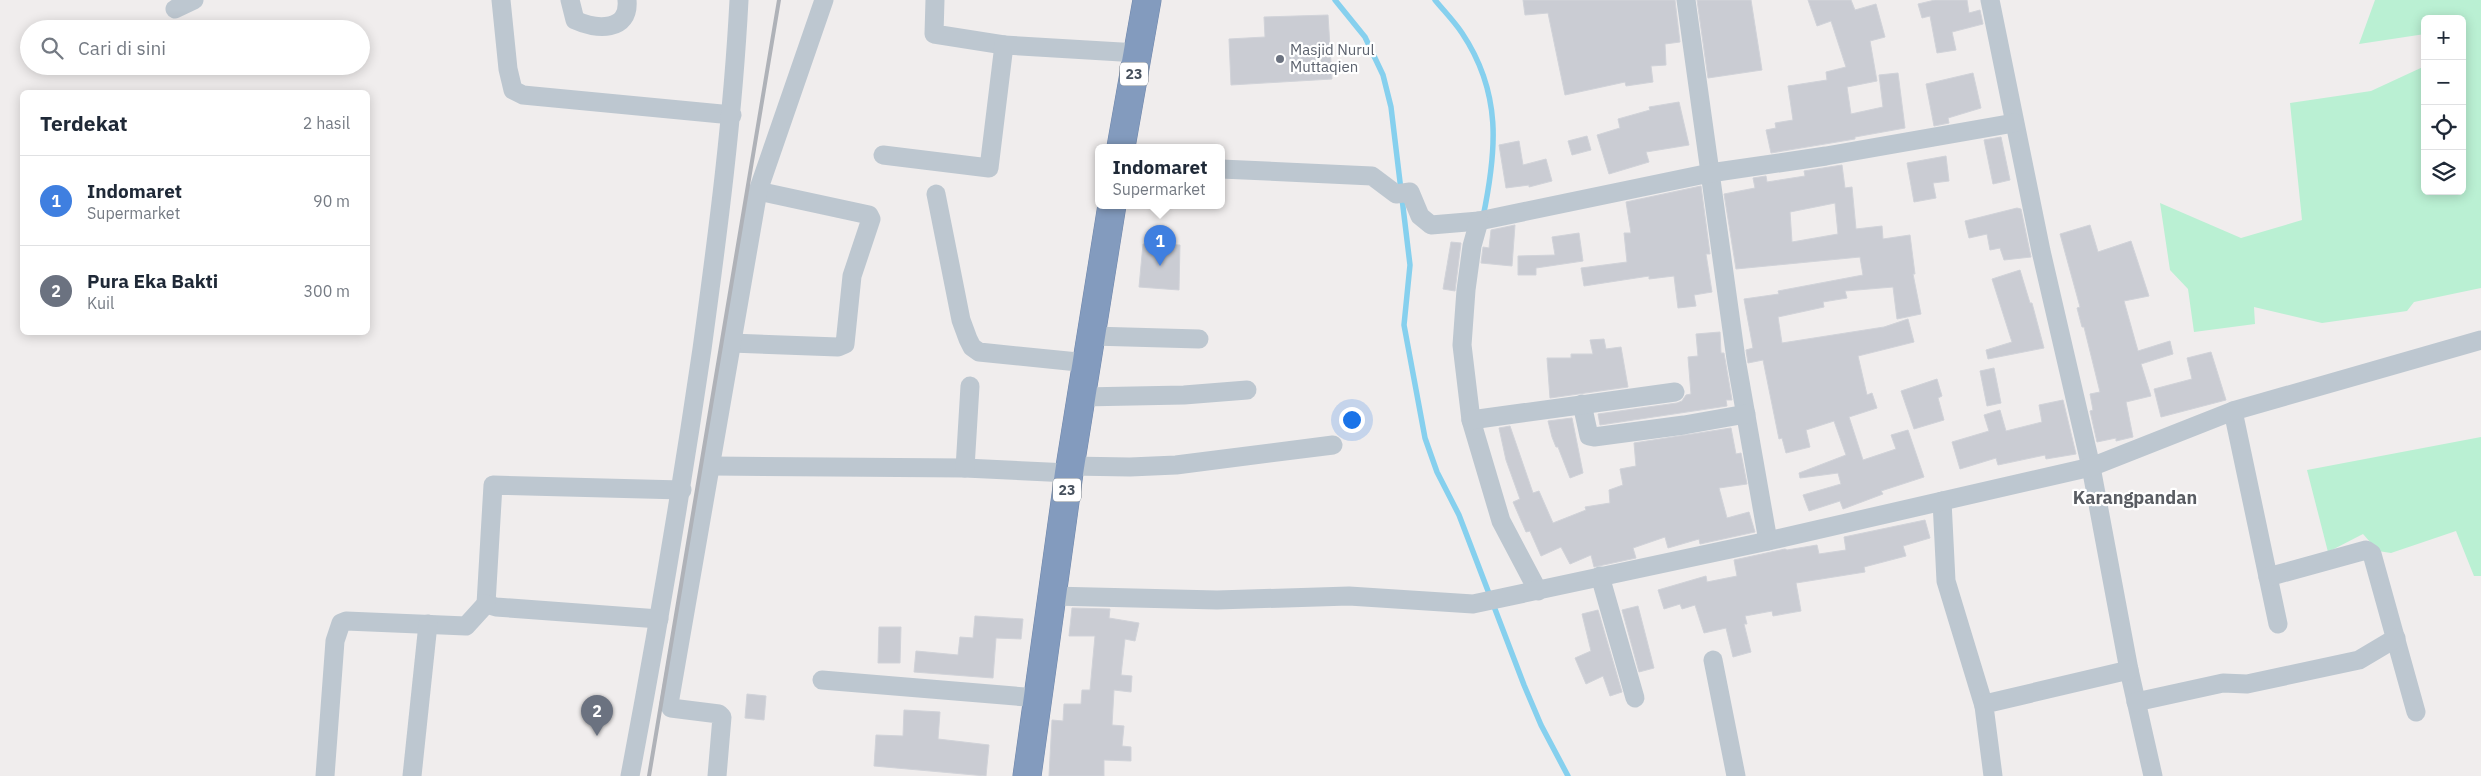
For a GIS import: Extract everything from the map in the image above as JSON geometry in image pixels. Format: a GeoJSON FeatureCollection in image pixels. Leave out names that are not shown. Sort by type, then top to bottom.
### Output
{"type":"FeatureCollection","features":[{"type":"Feature","properties":{"kind":"highway","name":"23"},"geometry":{"type":"LineString","coordinates":[[1123,144],[1147,0]]}},
{"type":"Feature","properties":{"kind":"highway","name":"23"},"geometry":{"type":"LineString","coordinates":[[1027,776],[1070,469],[1111,209]]}},
{"type":"Feature","properties":{"kind":"street"},"geometry":{"type":"LineString","coordinates":[[175,9],[194,0]]}},
{"type":"Feature","properties":{"kind":"street"},"geometry":{"type":"LineString","coordinates":[[501,0],[513,90],[523,95],[732,115]]}},
{"type":"Feature","properties":{"kind":"street"},"geometry":{"type":"LineString","coordinates":[[570,0],[575,20],[593,27],[619,24],[628,10],[627,0]]}},
{"type":"Feature","properties":{"kind":"street"},"geometry":{"type":"LineString","coordinates":[[630,776],[682,490],[720,222],[732,115],[739,0]]}},
{"type":"Feature","properties":{"kind":"street"},"geometry":{"type":"LineString","coordinates":[[717,776],[722,717],[719,714],[671,708],[669,704],[712,466],[731,343],[758,191],[824,0]]}},
{"type":"Feature","properties":{"kind":"street"},"geometry":{"type":"LineString","coordinates":[[935,0],[934,34],[1004,45],[1138,53]]}},
{"type":"Feature","properties":{"kind":"street"},"geometry":{"type":"LineString","coordinates":[[1686,0],[1746,414],[1768,541]]}},
{"type":"Feature","properties":{"kind":"street"},"geometry":{"type":"LineString","coordinates":[[1990,0],[2051,299],[2063,339],[2091,467],[2129,670],[2153,776]]}},
{"type":"Feature","properties":{"kind":"street"},"geometry":{"type":"LineString","coordinates":[[883,155],[989,168],[1004,45]]}},
{"type":"Feature","properties":{"kind":"street"},"geometry":{"type":"LineString","coordinates":[[1225,169],[1372,176],[1403,193],[1420,216],[1431,225],[1483,220],[1710,173],[1826,156],[2014,124]]}},
{"type":"Feature","properties":{"kind":"street"},"geometry":{"type":"LineString","coordinates":[[731,343],[838,347],[844,344],[852,276],[871,219],[869,215],[758,191]]}},
{"type":"Feature","properties":{"kind":"street"},"geometry":{"type":"LineString","coordinates":[[936,194],[961,320],[972,347],[979,352],[1088,363]]}},
{"type":"Feature","properties":{"kind":"street"},"geometry":{"type":"LineString","coordinates":[[1483,220],[1472,246],[1466,290],[1462,345],[1471,420],[1501,521],[1537,591]]}},
{"type":"Feature","properties":{"kind":"street"},"geometry":{"type":"LineString","coordinates":[[1092,336],[1199,339]]}},
{"type":"Feature","properties":{"kind":"street"},"geometry":{"type":"LineString","coordinates":[[1052,596],[1217,600],[1349,596],[1473,604],[1768,541],[2091,467],[2233,411],[2481,340]]}},
{"type":"Feature","properties":{"kind":"street"},"geometry":{"type":"LineString","coordinates":[[966,468],[970,386]]}},
{"type":"Feature","properties":{"kind":"street"},"geometry":{"type":"LineString","coordinates":[[1082,397],[1184,395],[1247,390]]}},
{"type":"Feature","properties":{"kind":"street"},"geometry":{"type":"LineString","coordinates":[[1471,420],[1676,392]]}},
{"type":"Feature","properties":{"kind":"street"},"geometry":{"type":"LineString","coordinates":[[1582,404],[1586,430],[1589,436],[1594,437],[1684,425],[1746,414]]}},
{"type":"Feature","properties":{"kind":"street"},"geometry":{"type":"LineString","coordinates":[[2233,411],[2278,624]]}},
{"type":"Feature","properties":{"kind":"street"},"geometry":{"type":"LineString","coordinates":[[712,466],[1070,469],[1130,467],[1176,465],[1332,445]]}},
{"type":"Feature","properties":{"kind":"street"},"geometry":{"type":"LineString","coordinates":[[325,776],[335,641],[341,623],[346,621],[466,626],[486,604],[493,485],[682,490]]}},
{"type":"Feature","properties":{"kind":"street"},"geometry":{"type":"LineString","coordinates":[[1942,501],[1946,581],[1984,706],[1993,776]]}},
{"type":"Feature","properties":{"kind":"street"},"geometry":{"type":"LineString","coordinates":[[2268,578],[2369,551],[2375,557],[2416,712]]}},
{"type":"Feature","properties":{"kind":"street"},"geometry":{"type":"LineString","coordinates":[[1600,576],[1635,698]]}},
{"type":"Feature","properties":{"kind":"street"},"geometry":{"type":"LineString","coordinates":[[486,604],[496,607],[660,619]]}},
{"type":"Feature","properties":{"kind":"street"},"geometry":{"type":"LineString","coordinates":[[412,776],[428,624]]}},
{"type":"Feature","properties":{"kind":"street"},"geometry":{"type":"LineString","coordinates":[[2136,702],[2223,683],[2247,684],[2359,660],[2396,638]]}},
{"type":"Feature","properties":{"kind":"street"},"geometry":{"type":"LineString","coordinates":[[1713,660],[1736,776]]}},
{"type":"Feature","properties":{"kind":"street"},"geometry":{"type":"LineString","coordinates":[[1984,706],[1989,703],[2129,670]]}},
{"type":"Feature","properties":{"kind":"street"},"geometry":{"type":"LineString","coordinates":[[822,680],[1038,698]]}},
{"type":"Feature","properties":{"kind":"green space"},"geometry":{"type":"Polygon","coordinates":[[[2375,0],[2481,0],[2481,288],[2414,302],[2407,311],[2322,323],[2254,307],[2255,324],[2194,332],[2188,289],[2170,270],[2160,203],[2241,238],[2302,220],[2290,103],[2371,91],[2421,68],[2421,195],[2466,195],[2466,15],[2421,15],[2421,35],[2359,44],[2375,0]]]}},
{"type":"Feature","properties":{"kind":"green space"},"geometry":{"type":"Polygon","coordinates":[[[2481,437],[2481,576],[2474,576],[2456,531],[2391,553],[2378,551],[2363,534],[2328,552],[2307,470],[2481,437]]]}},
{"type":"Feature","properties":{"kind":"building"},"geometry":{"type":"Polygon","coordinates":[[[1523,0],[1675,0],[1680,42],[1665,44],[1666,65],[1651,66],[1653,82],[1626,86],[1625,82],[1565,95],[1548,13],[1525,15],[1523,0]]]}},
{"type":"Feature","properties":{"kind":"building"},"geometry":{"type":"Polygon","coordinates":[[[1697,0],[1751,0],[1762,70],[1708,78],[1697,0]]]}},
{"type":"Feature","properties":{"kind":"building"},"geometry":{"type":"Polygon","coordinates":[[[1808,0],[1851,0],[1855,10],[1876,4],[1885,37],[1870,41],[1877,81],[1847,87],[1851,114],[1883,107],[1879,75],[1898,73],[1905,128],[1855,137],[1855,139],[1771,153],[1766,130],[1776,128],[1775,123],[1793,120],[1788,86],[1827,80],[1826,72],[1846,67],[1831,21],[1817,26],[1808,0]]]}},
{"type":"Feature","properties":{"kind":"building"},"geometry":{"type":"Polygon","coordinates":[[[1935,0],[1967,0],[1969,13],[1980,10],[1983,24],[1952,32],[1956,50],[1937,53],[1930,16],[1922,18],[1918,4],[1935,0]]]}},
{"type":"Feature","properties":{"kind":"building","name":"Masjid Nurul Muttaqien"},"geometry":{"type":"Polygon","coordinates":[[[1328,15],[1332,79],[1231,85],[1229,39],[1265,37],[1264,17],[1328,15]]]}},
{"type":"Feature","properties":{"kind":"building"},"geometry":{"type":"Polygon","coordinates":[[[1973,73],[1981,108],[1948,118],[1949,123],[1934,126],[1926,84],[1973,73]]]}},
{"type":"Feature","properties":{"kind":"building"},"geometry":{"type":"Polygon","coordinates":[[[1679,102],[1689,145],[1646,152],[1649,162],[1609,174],[1597,135],[1620,128],[1618,119],[1650,110],[1649,107],[1679,102]]]}},
{"type":"Feature","properties":{"kind":"building"},"geometry":{"type":"Polygon","coordinates":[[[1587,136],[1591,150],[1572,155],[1568,141],[1587,136]]]}},
{"type":"Feature","properties":{"kind":"building"},"geometry":{"type":"Polygon","coordinates":[[[2001,137],[2010,180],[1993,184],[1984,140],[2001,137]]]}},
{"type":"Feature","properties":{"kind":"building"},"geometry":{"type":"Polygon","coordinates":[[[1519,141],[1523,165],[1546,159],[1552,181],[1529,187],[1529,185],[1506,188],[1499,145],[1519,141]]]}},
{"type":"Feature","properties":{"kind":"building"},"geometry":{"type":"Polygon","coordinates":[[[1946,156],[1949,181],[1933,183],[1936,198],[1914,202],[1907,163],[1946,156]]]}},
{"type":"Feature","properties":{"kind":"building"},"geometry":{"type":"Polygon","coordinates":[[[1842,165],[1845,188],[1852,187],[1856,229],[1882,226],[1883,239],[1910,235],[1915,274],[1913,274],[1921,314],[1897,319],[1893,287],[1845,291],[1847,298],[1823,302],[1824,307],[1778,317],[1782,343],[1884,327],[1908,319],[1914,342],[1858,356],[1867,395],[1872,393],[1877,408],[1849,417],[1863,460],[1896,449],[1891,435],[1908,430],[1924,477],[1881,491],[1883,494],[1843,509],[1840,501],[1809,511],[1803,495],[1841,484],[1838,473],[1800,478],[1799,473],[1846,455],[1834,421],[1806,430],[1810,447],[1786,453],[1782,438],[1779,439],[1763,360],[1748,363],[1746,350],[1753,348],[1744,299],[1779,294],[1778,291],[1863,275],[1860,257],[1736,269],[1724,194],[1755,188],[1753,178],[1766,176],[1767,182],[1805,176],[1804,171],[1842,165]],[[1835,203],[1790,212],[1792,242],[1838,234],[1835,203]]]}},
{"type":"Feature","properties":{"kind":"building"},"geometry":{"type":"Polygon","coordinates":[[[1701,186],[1710,254],[1706,254],[1712,292],[1694,295],[1696,306],[1678,308],[1674,276],[1649,279],[1649,276],[1584,286],[1581,268],[1627,262],[1624,233],[1631,233],[1626,202],[1701,186]]]}},
{"type":"Feature","properties":{"kind":"building"},"geometry":{"type":"Polygon","coordinates":[[[2017,208],[2021,209],[2031,257],[2004,260],[2000,248],[1990,250],[1987,234],[1969,238],[1965,221],[2017,208]]]}},
{"type":"Feature","properties":{"kind":"building"},"geometry":{"type":"Polygon","coordinates":[[[1515,225],[1512,266],[1481,263],[1483,247],[1489,248],[1491,230],[1515,225]]]}},
{"type":"Feature","properties":{"kind":"building"},"geometry":{"type":"Polygon","coordinates":[[[2090,225],[2098,252],[2131,241],[2149,296],[2124,301],[2138,351],[2170,341],[2173,354],[2141,364],[2151,396],[2126,402],[2133,437],[2116,441],[2116,438],[2097,442],[2090,411],[2093,410],[2090,394],[2100,392],[2084,327],[2082,327],[2077,308],[2080,307],[2060,234],[2090,225]]]}},
{"type":"Feature","properties":{"kind":"building"},"geometry":{"type":"Polygon","coordinates":[[[1579,233],[1583,261],[1536,268],[1536,275],[1518,275],[1518,256],[1555,255],[1552,237],[1579,233]]]}},
{"type":"Feature","properties":{"kind":"building"},"geometry":{"type":"Polygon","coordinates":[[[1451,242],[1461,243],[1455,291],[1443,289],[1451,242]]]}},
{"type":"Feature","properties":{"kind":"building"},"geometry":{"type":"Polygon","coordinates":[[[1143,244],[1180,245],[1179,290],[1139,287],[1143,244]]]}},
{"type":"Feature","properties":{"kind":"building"},"geometry":{"type":"Polygon","coordinates":[[[2020,270],[2030,303],[2032,303],[2044,348],[1988,359],[1986,350],[2012,342],[1992,279],[2020,270]]]}},
{"type":"Feature","properties":{"kind":"building"},"geometry":{"type":"Polygon","coordinates":[[[1720,332],[1721,353],[1724,353],[1732,400],[1726,400],[1727,406],[1600,425],[1598,414],[1682,401],[1686,395],[1691,394],[1688,357],[1698,356],[1696,334],[1720,332]]]}},
{"type":"Feature","properties":{"kind":"building"},"geometry":{"type":"Polygon","coordinates":[[[1604,339],[1606,349],[1621,347],[1628,387],[1550,398],[1547,358],[1571,358],[1571,354],[1593,354],[1590,340],[1604,339]]]}},
{"type":"Feature","properties":{"kind":"building"},"geometry":{"type":"Polygon","coordinates":[[[2211,352],[2226,400],[2161,417],[2154,389],[2192,379],[2187,358],[2211,352]]]}},
{"type":"Feature","properties":{"kind":"building"},"geometry":{"type":"Polygon","coordinates":[[[1994,368],[2001,403],[1987,406],[1980,371],[1994,368]]]}},
{"type":"Feature","properties":{"kind":"building"},"geometry":{"type":"Polygon","coordinates":[[[1937,379],[1942,396],[1938,398],[1944,420],[1914,429],[1901,391],[1937,379]]]}},
{"type":"Feature","properties":{"kind":"building"},"geometry":{"type":"Polygon","coordinates":[[[2063,400],[2076,454],[2046,459],[2045,455],[1998,465],[1996,458],[1960,469],[1952,442],[1989,431],[1984,415],[2000,410],[2006,431],[2042,422],[2039,405],[2063,400]]]}},
{"type":"Feature","properties":{"kind":"building"},"geometry":{"type":"Polygon","coordinates":[[[1572,418],[1583,473],[1570,478],[1552,437],[1548,421],[1572,418]]]}},
{"type":"Feature","properties":{"kind":"building"},"geometry":{"type":"Polygon","coordinates":[[[1510,426],[1533,493],[1539,491],[1553,523],[1586,510],[1585,507],[1610,503],[1609,490],[1623,485],[1620,469],[1636,466],[1634,443],[1731,428],[1736,454],[1741,453],[1747,484],[1719,488],[1727,518],[1749,512],[1755,532],[1700,544],[1699,539],[1668,548],[1665,537],[1633,548],[1636,558],[1594,567],[1591,555],[1570,564],[1561,547],[1541,556],[1530,531],[1526,532],[1513,502],[1520,499],[1506,460],[1499,428],[1510,426]]]}},
{"type":"Feature","properties":{"kind":"building"},"geometry":{"type":"Polygon","coordinates":[[[1925,520],[1930,538],[1903,546],[1906,556],[1864,567],[1865,572],[1796,583],[1801,611],[1773,616],[1772,611],[1745,616],[1747,624],[1744,624],[1751,652],[1733,657],[1726,628],[1704,633],[1695,605],[1682,609],[1680,604],[1664,609],[1658,590],[1706,576],[1707,582],[1737,576],[1734,560],[1785,549],[1817,545],[1819,554],[1846,550],[1844,537],[1925,520]]]}},
{"type":"Feature","properties":{"kind":"building"},"geometry":{"type":"Polygon","coordinates":[[[1638,606],[1654,668],[1639,672],[1622,610],[1638,606]]]}},
{"type":"Feature","properties":{"kind":"building"},"geometry":{"type":"Polygon","coordinates":[[[1072,608],[1110,609],[1109,618],[1139,623],[1135,641],[1125,639],[1121,675],[1132,676],[1131,692],[1114,690],[1112,725],[1124,726],[1122,746],[1131,747],[1131,761],[1104,760],[1104,776],[1049,776],[1052,720],[1063,721],[1064,704],[1081,704],[1082,690],[1090,690],[1095,636],[1069,636],[1072,608]]]}},
{"type":"Feature","properties":{"kind":"building"},"geometry":{"type":"Polygon","coordinates":[[[1598,610],[1622,692],[1610,696],[1603,676],[1586,684],[1575,658],[1591,651],[1582,614],[1598,610]]]}},
{"type":"Feature","properties":{"kind":"building"},"geometry":{"type":"Polygon","coordinates":[[[975,616],[1023,619],[1021,639],[996,638],[993,678],[914,672],[916,651],[958,655],[960,637],[973,638],[975,616]]]}},
{"type":"Feature","properties":{"kind":"building"},"geometry":{"type":"Polygon","coordinates":[[[879,627],[901,627],[900,663],[878,663],[879,627]]]}},
{"type":"Feature","properties":{"kind":"building"},"geometry":{"type":"Polygon","coordinates":[[[747,694],[766,696],[764,720],[745,718],[747,694]]]}},
{"type":"Feature","properties":{"kind":"building"},"geometry":{"type":"Polygon","coordinates":[[[904,710],[940,712],[938,739],[989,745],[986,776],[874,766],[876,735],[903,736],[904,710]]]}},
{"type":"Feature","properties":{"kind":"waterway"},"geometry":{"type":"LineString","coordinates":[[1335,0],[1365,37],[1383,75],[1391,107],[1410,265],[1404,325],[1425,438],[1437,472],[1459,515],[1524,685],[1541,725],[1568,776]]}},
{"type":"Feature","properties":{"kind":"waterway"},"geometry":{"type":"LineString","coordinates":[[1435,0],[1462,33],[1475,55],[1490,100],[1493,122],[1493,145],[1488,192],[1483,217]]}},
{"type":"Feature","properties":{"kind":"railway"},"geometry":{"type":"LineString","coordinates":[[649,776],[779,0]]}},
{"type":"Feature","properties":{"kind":"place","name":"Masjid Nurul Muttaqien"},"geometry":{"type":"Point","coordinates":[1280,59]}},
{"type":"Feature","properties":{"kind":"place","name":"Indomaret"},"geometry":{"type":"Point","coordinates":[1160,266]}},
{"type":"Feature","properties":{"kind":"place","name":"Pura Eka Bakti"},"geometry":{"type":"Point","coordinates":[597,736]}},
{"type":"Feature","properties":{"kind":"district","name":"Karangpandan"},"geometry":{"type":"Point","coordinates":[2135,498]}}]}
